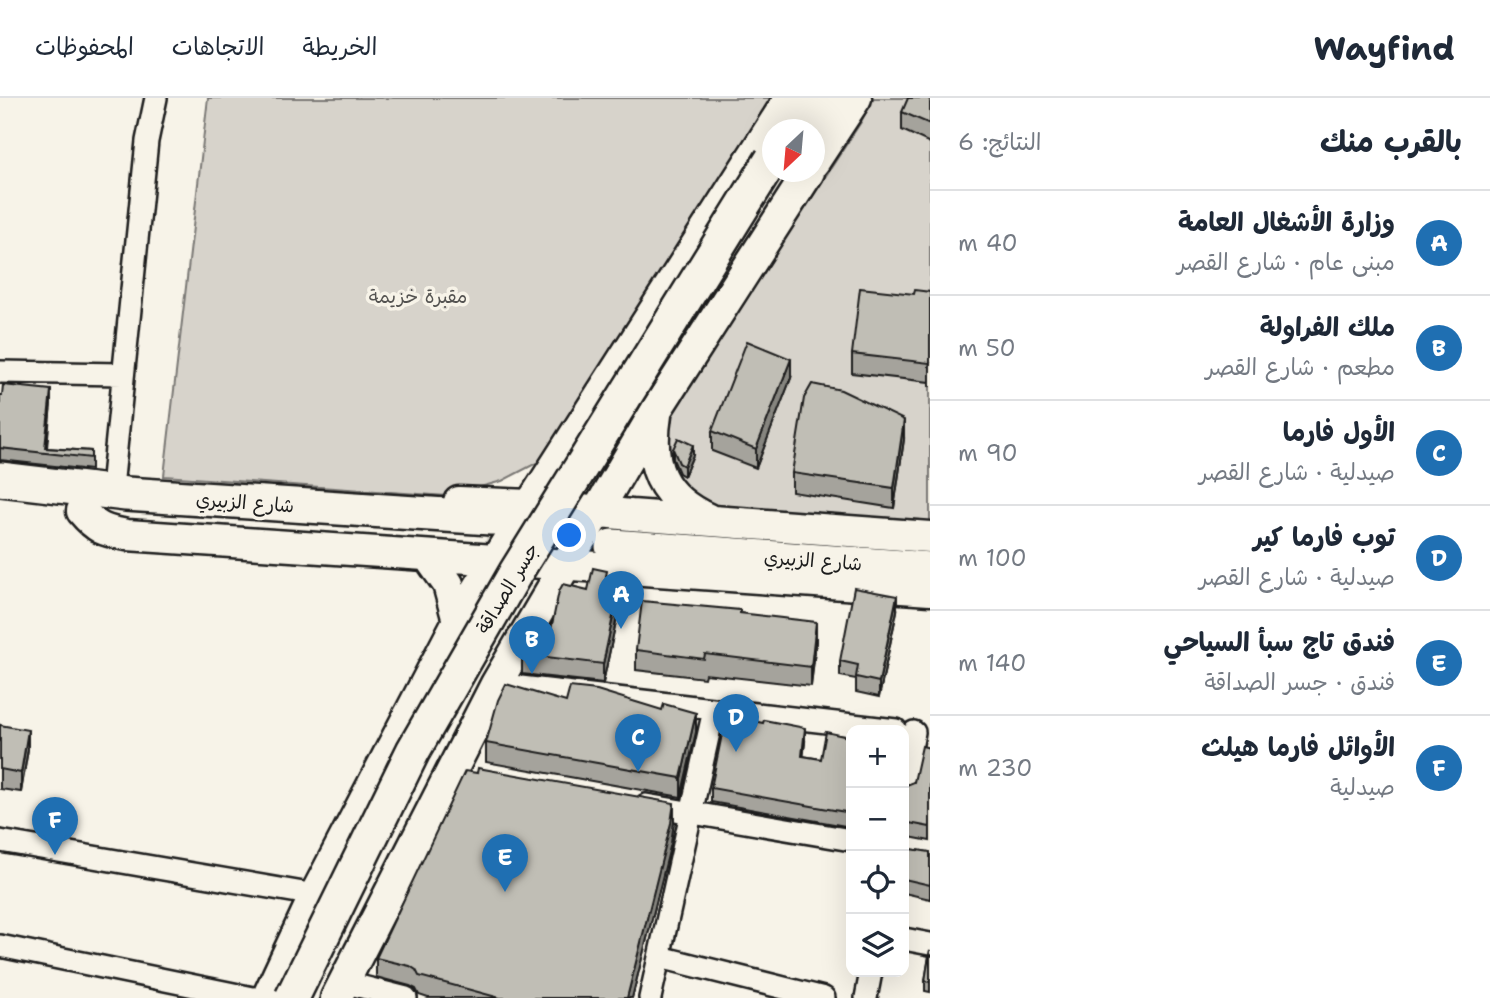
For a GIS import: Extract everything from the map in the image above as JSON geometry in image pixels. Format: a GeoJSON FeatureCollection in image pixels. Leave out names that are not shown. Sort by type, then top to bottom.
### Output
{"type":"FeatureCollection","features":[{"type":"Feature","properties":{"kind":"main road"},"geometry":{"type":"LineString","coordinates":[[267,998],[315,895],[458,621],[491,538],[530,505],[790,98]]}},
{"type":"Feature","properties":{"kind":"main road"},"geometry":{"type":"LineString","coordinates":[[807,119],[835,99]]}},
{"type":"Feature","properties":{"kind":"main road"},"geometry":{"type":"LineString","coordinates":[[823,119],[835,99]]}},
{"type":"Feature","properties":{"kind":"main road"},"geometry":{"type":"LineString","coordinates":[[825,129],[835,99]]}},
{"type":"Feature","properties":{"kind":"main road","name":"جسر الصداقة"},"geometry":{"type":"LineString","coordinates":[[292,998],[413,751],[516,572],[762,175]]}},
{"type":"Feature","properties":{"kind":"main road","name":"جسر الصداقة"},"geometry":{"type":"LineString","coordinates":[[311,998],[430,758],[537,579],[786,182]]}},
{"type":"Feature","properties":{"kind":"main road"},"geometry":{"type":"LineString","coordinates":[[339,990],[465,771],[496,684],[567,563],[609,528],[657,409],[803,182]]}},
{"type":"Feature","properties":{"kind":"main road"},"geometry":{"type":"LineString","coordinates":[[657,409],[652,439],[655,461],[662,480],[675,499],[692,512],[711,521]]}},
{"type":"Feature","properties":{"kind":"main road","name":"شارع الزبيري"},"geometry":{"type":"LineString","coordinates":[[0,479],[94,493],[491,538]]}},
{"type":"Feature","properties":{"kind":"main road"},"geometry":{"type":"LineString","coordinates":[[609,528],[530,505],[94,493],[95,527],[127,535],[428,556],[491,538],[711,521],[930,537]]}},
{"type":"Feature","properties":{"kind":"main road","name":"شارع الزبيري"},"geometry":{"type":"LineString","coordinates":[[0,501],[94,493]]}},
{"type":"Feature","properties":{"kind":"main road"},"geometry":{"type":"LineString","coordinates":[[530,505],[567,563]]}},
{"type":"Feature","properties":{"kind":"main road","name":"شارع الزبيري"},"geometry":{"type":"LineString","coordinates":[[609,528],[930,552]]}},
{"type":"Feature","properties":{"kind":"main road","name":"شارع الزبيري"},"geometry":{"type":"LineString","coordinates":[[609,528],[930,569]]}},
{"type":"Feature","properties":{"kind":"main road"},"geometry":{"type":"LineString","coordinates":[[491,538],[567,563],[930,590]]}},
{"type":"Feature","properties":{"kind":"main road"},"geometry":{"type":"LineString","coordinates":[[428,556],[448,584],[458,621]]}},
{"type":"Feature","properties":{"kind":"street"},"geometry":{"type":"LineString","coordinates":[[94,493],[122,374],[147,141],[156,98]]}},
{"type":"Feature","properties":{"kind":"street"},"geometry":{"type":"LineString","coordinates":[[0,372],[122,374]]}},
{"type":"Feature","properties":{"kind":"street"},"geometry":{"type":"LineString","coordinates":[[496,684],[911,732]]}},
{"type":"Feature","properties":{"kind":"street"},"geometry":{"type":"LineString","coordinates":[[650,998],[714,710]]}},
{"type":"Feature","properties":{"kind":"street"},"geometry":{"type":"LineString","coordinates":[[625,801],[846,839]]}},
{"type":"Feature","properties":{"kind":"street"},"geometry":{"type":"LineString","coordinates":[[0,841],[315,895]]}},
{"type":"Feature","properties":{"kind":"street"},"geometry":{"type":"LineString","coordinates":[[909,940],[930,944]]}},
{"type":"Feature","properties":{"kind":"street"},"geometry":{"type":"LineString","coordinates":[[0,946],[253,998]]}},
{"type":"Feature","properties":{"kind":"street"},"geometry":{"type":"LineString","coordinates":[[660,957],[824,998]]}},
{"type":"Feature","properties":{"kind":"street"},"geometry":{"type":"LineString","coordinates":[[866,998],[870,977]]}},
{"type":"Feature","properties":{"kind":"street"},"geometry":{"type":"LineString","coordinates":[[339,990],[406,998]]}},
{"type":"Feature","properties":{"kind":"green space","name":"مقبرة خزيمة"},"geometry":{"type":"Polygon","coordinates":[[[208,98],[780,98],[767,119],[762,119],[762,126],[550,456],[502,481],[447,496],[164,476],[208,98]]]}},
{"type":"Feature","properties":{"kind":"green space"},"geometry":{"type":"Polygon","coordinates":[[[873,98],[930,98],[930,527],[694,506],[673,489],[660,444],[673,413],[822,182],[825,182],[825,177],[861,122],[873,98]]]}},
{"type":"Feature","properties":{"kind":"building"},"geometry":{"type":"Polygon","coordinates":[[[908,98],[930,98],[930,124],[902,112],[908,98]]]}},
{"type":"Feature","properties":{"kind":"building"},"geometry":{"type":"Polygon","coordinates":[[[860,288],[914,294],[915,290],[930,292],[930,363],[852,354],[860,288]]]}},
{"type":"Feature","properties":{"kind":"building"},"geometry":{"type":"Polygon","coordinates":[[[747,341],[791,359],[756,449],[712,431],[747,341]]]}},
{"type":"Feature","properties":{"kind":"building"},"geometry":{"type":"Polygon","coordinates":[[[812,384],[841,390],[904,420],[894,488],[792,473],[804,398],[812,384]]]}},
{"type":"Feature","properties":{"kind":"building"},"geometry":{"type":"Polygon","coordinates":[[[3,385],[51,390],[45,448],[91,451],[91,458],[0,448],[0,395],[3,385]]]}},
{"type":"Feature","properties":{"kind":"building"},"geometry":{"type":"Polygon","coordinates":[[[678,438],[693,445],[684,466],[679,463],[673,449],[678,438]]]}},
{"type":"Feature","properties":{"kind":"building"},"geometry":{"type":"Polygon","coordinates":[[[593,568],[607,571],[606,576],[621,579],[603,664],[522,654],[531,640],[548,644],[559,591],[563,584],[588,590],[593,568]]]}},
{"type":"Feature","properties":{"kind":"building"},"geometry":{"type":"Polygon","coordinates":[[[854,588],[897,596],[879,682],[856,677],[858,665],[840,661],[854,588]]]}},
{"type":"Feature","properties":{"kind":"building"},"geometry":{"type":"Polygon","coordinates":[[[642,601],[740,610],[740,613],[816,622],[811,667],[705,654],[704,659],[636,650],[642,601]]]}},
{"type":"Feature","properties":{"kind":"building"},"geometry":{"type":"Polygon","coordinates":[[[506,684],[566,702],[570,687],[597,690],[662,710],[664,704],[696,713],[681,778],[486,743],[498,700],[506,684]]]}},
{"type":"Feature","properties":{"kind":"building"},"geometry":{"type":"Polygon","coordinates":[[[726,715],[805,728],[802,756],[821,759],[826,732],[846,737],[846,812],[711,788],[726,715]]]}},
{"type":"Feature","properties":{"kind":"building"},"geometry":{"type":"Polygon","coordinates":[[[0,725],[28,730],[21,773],[0,769],[0,725]]]}},
{"type":"Feature","properties":{"kind":"building"},"geometry":{"type":"Polygon","coordinates":[[[922,746],[930,748],[930,827],[909,823],[909,784],[914,782],[922,746]]]}},
{"type":"Feature","properties":{"kind":"building"},"geometry":{"type":"Polygon","coordinates":[[[478,768],[674,803],[627,998],[500,998],[419,976],[410,966],[376,958],[465,771],[477,773],[478,768]]]}},
{"type":"Feature","properties":{"kind":"building"},"geometry":{"type":"Polygon","coordinates":[[[909,849],[930,852],[930,885],[909,880],[909,849]]]}},
{"type":"Feature","properties":{"kind":"building"},"geometry":{"type":"Polygon","coordinates":[[[930,950],[930,982],[925,981],[930,950]]]}},
{"type":"Feature","properties":{"kind":"tunnel"},"geometry":{"type":"LineString","coordinates":[[486,536],[606,545]]}},
{"type":"Feature","properties":{"kind":"place","name":"وزارة الأشغال العامة"},"geometry":{"type":"Point","coordinates":[621,629]}},
{"type":"Feature","properties":{"kind":"place","name":"ملك الفراولة"},"geometry":{"type":"Point","coordinates":[532,674]}},
{"type":"Feature","properties":{"kind":"place","name":"توب فارما كير"},"geometry":{"type":"Point","coordinates":[736,752]}},
{"type":"Feature","properties":{"kind":"place","name":"الأول فارما"},"geometry":{"type":"Point","coordinates":[638,772]}},
{"type":"Feature","properties":{"kind":"place","name":"الأوائل فارما هيلث"},"geometry":{"type":"Point","coordinates":[55,855]}},
{"type":"Feature","properties":{"kind":"place","name":"فندق تاج سبأ السياحي"},"geometry":{"type":"Point","coordinates":[505,892]}}]}
